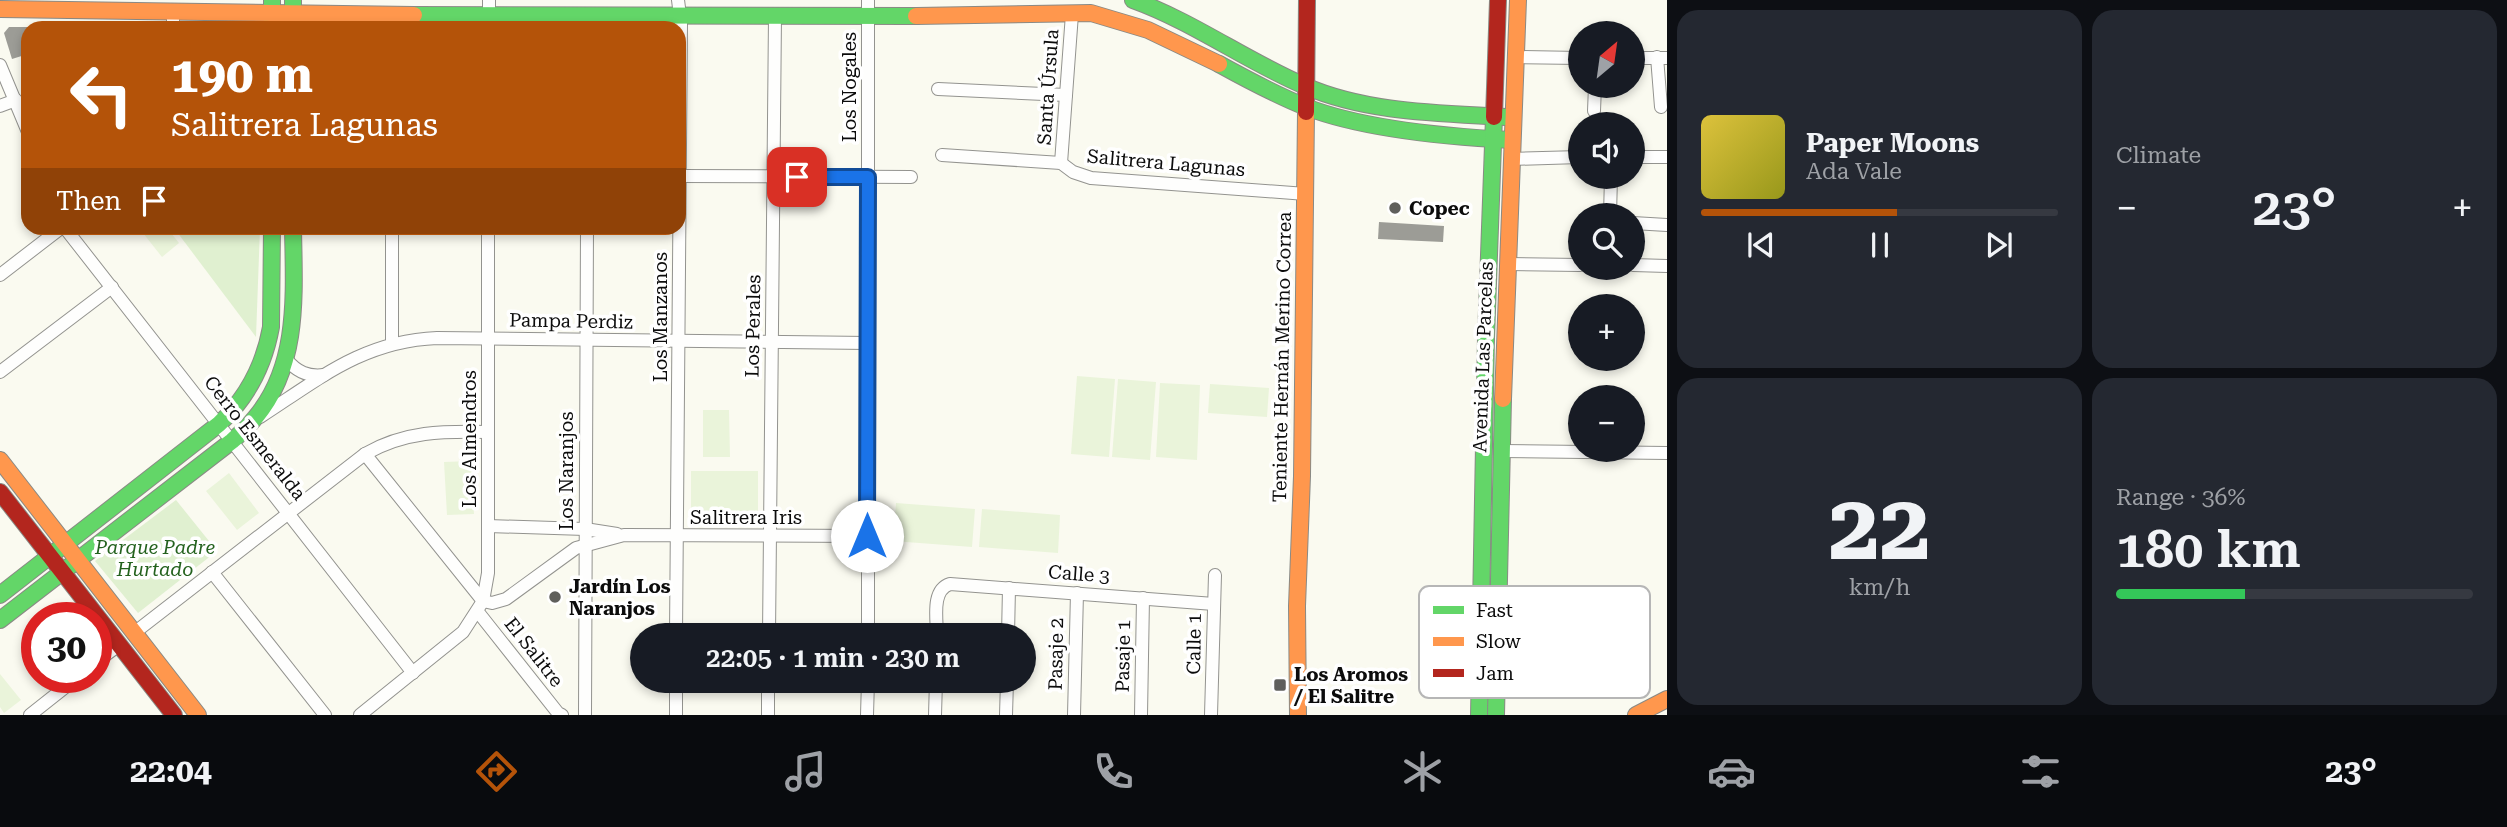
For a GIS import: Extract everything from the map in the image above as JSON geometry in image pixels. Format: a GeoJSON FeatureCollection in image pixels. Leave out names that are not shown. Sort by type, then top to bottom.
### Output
{"type":"FeatureCollection","features":[{"type":"Feature","properties":{"kind":"street"},"geometry":{"type":"LineString","coordinates":[[1133,0],[1165,10],[1307,87],[1347,99],[1397,108],[1513,117]]}},
{"type":"Feature","properties":{"kind":"street","name":"Teniente Hernán Merino Correa"},"geometry":{"type":"LineString","coordinates":[[1298,715],[1297,606],[1302,476],[1307,0]]}},
{"type":"Feature","properties":{"kind":"street","name":"Avenida Las Parcelas"},"geometry":{"type":"LineString","coordinates":[[1481,586],[1486,338],[1498,0]]}},
{"type":"Feature","properties":{"kind":"street","name":"Avenida Las Parcelas"},"geometry":{"type":"LineString","coordinates":[[1498,586],[1518,0]]}},
{"type":"Feature","properties":{"kind":"street"},"geometry":{"type":"LineString","coordinates":[[0,9],[74,5],[173,20],[293,14],[391,21],[489,14],[576,21]]}},
{"type":"Feature","properties":{"kind":"street"},"geometry":{"type":"LineString","coordinates":[[594,21],[679,8],[775,16],[868,8],[1091,13],[1120,18],[1150,29],[1180,42],[1263,88],[1307,107],[1345,119],[1512,140]]}},
{"type":"Feature","properties":{"kind":"street","name":"Los Nogales"},"geometry":{"type":"LineString","coordinates":[[867,623],[868,8]]}},
{"type":"Feature","properties":{"kind":"street","name":"Santa Úrsula"},"geometry":{"type":"LineString","coordinates":[[1061,163],[1072,13]]}},
{"type":"Feature","properties":{"kind":"street","name":"Los Perales"},"geometry":{"type":"LineString","coordinates":[[769,623],[775,16]]}},
{"type":"Feature","properties":{"kind":"street"},"geometry":{"type":"LineString","coordinates":[[1516,57],[1568,58]]}},
{"type":"Feature","properties":{"kind":"street"},"geometry":{"type":"LineString","coordinates":[[1661,107],[1662,57]]}},
{"type":"Feature","properties":{"kind":"street"},"geometry":{"type":"LineString","coordinates":[[0,65],[21,113]]}},
{"type":"Feature","properties":{"kind":"street"},"geometry":{"type":"LineString","coordinates":[[938,89],[1066,95]]}},
{"type":"Feature","properties":{"kind":"street"},"geometry":{"type":"LineString","coordinates":[[1594,111],[1595,98]]}},
{"type":"Feature","properties":{"kind":"street"},"geometry":{"type":"LineString","coordinates":[[0,106],[16,100]]}},
{"type":"Feature","properties":{"kind":"street","name":"Salitrera Lagunas"},"geometry":{"type":"LineString","coordinates":[[943,155],[1061,163],[1073,172],[1091,178],[1306,194]]}},
{"type":"Feature","properties":{"kind":"street"},"geometry":{"type":"LineString","coordinates":[[1511,159],[1568,157]]}},
{"type":"Feature","properties":{"kind":"street"},"geometry":{"type":"LineString","coordinates":[[1645,157],[1667,157]]}},
{"type":"Feature","properties":{"kind":"street"},"geometry":{"type":"LineString","coordinates":[[686,176],[912,177]]}},
{"type":"Feature","properties":{"kind":"street"},"geometry":{"type":"LineString","coordinates":[[1645,224],[1667,225]]}},
{"type":"Feature","properties":{"kind":"street"},"geometry":{"type":"LineString","coordinates":[[0,275],[54,235]]}},
{"type":"Feature","properties":{"kind":"street","name":"Cerro Esmeralda"},"geometry":{"type":"LineString","coordinates":[[69,235],[413,673]]}},
{"type":"Feature","properties":{"kind":"street"},"geometry":{"type":"LineString","coordinates":[[0,595],[219,425],[251,388],[259,374],[269,343],[272,235]]}},
{"type":"Feature","properties":{"kind":"street"},"geometry":{"type":"LineString","coordinates":[[0,620],[232,441],[253,421],[274,393],[287,360],[292,331],[293,235]]}},
{"type":"Feature","properties":{"kind":"street"},"geometry":{"type":"LineString","coordinates":[[392,235],[392,343]]}},
{"type":"Feature","properties":{"kind":"street","name":"Los Almendros"},"geometry":{"type":"LineString","coordinates":[[413,673],[463,632],[480,606],[488,573],[488,235]]}},
{"type":"Feature","properties":{"kind":"street","name":"Los Naranjos"},"geometry":{"type":"LineString","coordinates":[[584,715],[587,235]]}},
{"type":"Feature","properties":{"kind":"street","name":"Los Manzanos"},"geometry":{"type":"LineString","coordinates":[[676,623],[680,235]]}},
{"type":"Feature","properties":{"kind":"street"},"geometry":{"type":"LineString","coordinates":[[1508,264],[1568,265]]}},
{"type":"Feature","properties":{"kind":"street"},"geometry":{"type":"LineString","coordinates":[[1645,265],[1667,266]]}},
{"type":"Feature","properties":{"kind":"street"},"geometry":{"type":"LineString","coordinates":[[0,372],[112,287]]}},
{"type":"Feature","properties":{"kind":"street","name":"Pampa Perdiz"},"geometry":{"type":"LineString","coordinates":[[253,421],[356,356],[392,343],[422,339],[868,343]]}},
{"type":"Feature","properties":{"kind":"street"},"geometry":{"type":"LineString","coordinates":[[287,360],[295,369],[306,374],[324,375]]}},
{"type":"Feature","properties":{"kind":"street"},"geometry":{"type":"LineString","coordinates":[[134,632],[365,454],[393,440],[424,432],[488,432]]}},
{"type":"Feature","properties":{"kind":"street"},"geometry":{"type":"LineString","coordinates":[[1501,451],[1667,453]]}},
{"type":"Feature","properties":{"kind":"street","name":"El Salitre"},"geometry":{"type":"LineString","coordinates":[[365,454],[562,715]]}},
{"type":"Feature","properties":{"kind":"street"},"geometry":{"type":"LineString","coordinates":[[0,460],[198,715]]}},
{"type":"Feature","properties":{"kind":"street"},"geometry":{"type":"LineString","coordinates":[[0,492],[174,715]]}},
{"type":"Feature","properties":{"kind":"street","name":"Salitrera Iris"},"geometry":{"type":"LineString","coordinates":[[488,526],[585,528],[624,535],[867,536]]}},
{"type":"Feature","properties":{"kind":"street","name":"Salitrera Iris"},"geometry":{"type":"LineString","coordinates":[[480,606],[506,599],[559,559],[585,544],[624,535]]}},
{"type":"Feature","properties":{"kind":"street"},"geometry":{"type":"LineString","coordinates":[[212,572],[325,715]]}},
{"type":"Feature","properties":{"kind":"street","name":"Calle 1"},"geometry":{"type":"LineString","coordinates":[[1211,715],[1215,575]]}},
{"type":"Feature","properties":{"kind":"street","name":"Calle 3"},"geometry":{"type":"LineString","coordinates":[[937,623],[937,597],[941,588],[950,584],[1214,604]]}},
{"type":"Feature","properties":{"kind":"street"},"geometry":{"type":"LineString","coordinates":[[1008,623],[1009,589]]}},
{"type":"Feature","properties":{"kind":"street","name":"Pasaje 2"},"geometry":{"type":"LineString","coordinates":[[1074,715],[1077,593]]}},
{"type":"Feature","properties":{"kind":"street","name":"Pasaje 1"},"geometry":{"type":"LineString","coordinates":[[1141,715],[1143,598]]}},
{"type":"Feature","properties":{"kind":"street"},"geometry":{"type":"LineString","coordinates":[[112,650],[119,645]]}},
{"type":"Feature","properties":{"kind":"street"},"geometry":{"type":"LineString","coordinates":[[360,715],[413,673]]}},
{"type":"Feature","properties":{"kind":"street"},"geometry":{"type":"LineString","coordinates":[[30,715],[47,710],[63,693]]}},
{"type":"Feature","properties":{"kind":"street"},"geometry":{"type":"LineString","coordinates":[[676,693],[676,715]]}},
{"type":"Feature","properties":{"kind":"street"},"geometry":{"type":"LineString","coordinates":[[768,693],[768,715]]}},
{"type":"Feature","properties":{"kind":"street"},"geometry":{"type":"LineString","coordinates":[[867,693],[867,715]]}},
{"type":"Feature","properties":{"kind":"street"},"geometry":{"type":"LineString","coordinates":[[935,715],[936,693]]}},
{"type":"Feature","properties":{"kind":"street"},"geometry":{"type":"LineString","coordinates":[[1006,715],[1007,693]]}},
{"type":"Feature","properties":{"kind":"street"},"geometry":{"type":"LineString","coordinates":[[1636,715],[1667,699]]}},
{"type":"Feature","properties":{"kind":"green space"},"geometry":{"type":"Polygon","coordinates":[[[145,235],[173,235],[179,243],[162,257],[145,235]]]}},
{"type":"Feature","properties":{"kind":"green space"},"geometry":{"type":"Polygon","coordinates":[[[179,235],[260,235],[256,337],[179,235]]]}},
{"type":"Feature","properties":{"kind":"green space"},"geometry":{"type":"Polygon","coordinates":[[[1077,376],[1115,379],[1109,457],[1071,454],[1077,376]]]}},
{"type":"Feature","properties":{"kind":"green space"},"geometry":{"type":"Polygon","coordinates":[[[1118,379],[1156,382],[1150,460],[1112,457],[1118,379]]]}},
{"type":"Feature","properties":{"kind":"green space"},"geometry":{"type":"Polygon","coordinates":[[[1160,383],[1200,385],[1197,460],[1156,457],[1160,383]]]}},
{"type":"Feature","properties":{"kind":"green space"},"geometry":{"type":"Polygon","coordinates":[[[1210,384],[1269,388],[1267,417],[1208,413],[1210,384]]]}},
{"type":"Feature","properties":{"kind":"green space"},"geometry":{"type":"Polygon","coordinates":[[[703,410],[729,410],[730,457],[703,457],[703,410]]]}},
{"type":"Feature","properties":{"kind":"green space"},"geometry":{"type":"Polygon","coordinates":[[[471,461],[474,514],[447,515],[444,462],[471,461]]]}},
{"type":"Feature","properties":{"kind":"green space"},"geometry":{"type":"Polygon","coordinates":[[[691,471],[758,471],[758,516],[691,517],[691,471]]]}},
{"type":"Feature","properties":{"kind":"green space"},"geometry":{"type":"Polygon","coordinates":[[[229,473],[259,513],[237,530],[206,491],[229,473]]]}},
{"type":"Feature","properties":{"kind":"green space","name":"Parque Padre Hurtado"},"geometry":{"type":"Polygon","coordinates":[[[176,500],[217,551],[138,613],[95,561],[176,500]]]}},
{"type":"Feature","properties":{"kind":"green space"},"geometry":{"type":"Polygon","coordinates":[[[896,503],[975,509],[972,547],[893,541],[896,503]]]}},
{"type":"Feature","properties":{"kind":"green space"},"geometry":{"type":"Polygon","coordinates":[[[982,509],[1060,515],[1058,553],[979,547],[982,509]]]}},
{"type":"Feature","properties":{"kind":"green space"},"geometry":{"type":"Polygon","coordinates":[[[0,674],[21,700],[4,713],[0,707],[0,674]]]}},
{"type":"Feature","properties":{"kind":"building"},"geometry":{"type":"Polygon","coordinates":[[[9,27],[21,27],[21,56],[12,59],[4,33],[9,27]]]}},
{"type":"Feature","properties":{"kind":"building"},"geometry":{"type":"Polygon","coordinates":[[[1379,222],[1444,226],[1443,242],[1378,239],[1379,222]]]}},
{"type":"Feature","properties":{"kind":"traffic: fast"},"geometry":{"type":"LineString","coordinates":[[272,0],[272,21]]}},
{"type":"Feature","properties":{"kind":"traffic: fast"},"geometry":{"type":"LineString","coordinates":[[293,0],[293,21]]}},
{"type":"Feature","properties":{"kind":"traffic: fast"},"geometry":{"type":"LineString","coordinates":[[1133,0],[1177,19],[1283,76],[1329,95],[1378,107],[1506,117]]}},
{"type":"Feature","properties":{"kind":"traffic: fast"},"geometry":{"type":"LineString","coordinates":[[414,15],[916,16]]}},
{"type":"Feature","properties":{"kind":"traffic: fast"},"geometry":{"type":"LineString","coordinates":[[1219,64],[1284,97],[1329,115],[1407,131],[1512,140]]}},
{"type":"Feature","properties":{"kind":"traffic: fast"},"geometry":{"type":"LineString","coordinates":[[1481,586],[1494,117]]}},
{"type":"Feature","properties":{"kind":"traffic: fast"},"geometry":{"type":"LineString","coordinates":[[0,595],[219,424],[238,403],[259,368],[271,327],[272,235]]}},
{"type":"Feature","properties":{"kind":"traffic: fast"},"geometry":{"type":"LineString","coordinates":[[0,620],[232,441],[255,418],[270,397],[287,352],[293,303],[293,235]]}},
{"type":"Feature","properties":{"kind":"traffic: fast"},"geometry":{"type":"LineString","coordinates":[[1499,586],[1503,399]]}},
{"type":"Feature","properties":{"kind":"traffic: fast"},"geometry":{"type":"LineString","coordinates":[[1479,698],[1479,715]]}},
{"type":"Feature","properties":{"kind":"traffic: fast"},"geometry":{"type":"LineString","coordinates":[[1496,698],[1496,715]]}},
{"type":"Feature","properties":{"kind":"traffic: slow"},"geometry":{"type":"LineString","coordinates":[[1503,399],[1518,0]]}},
{"type":"Feature","properties":{"kind":"traffic: slow"},"geometry":{"type":"LineString","coordinates":[[0,9],[414,15]]}},
{"type":"Feature","properties":{"kind":"traffic: slow"},"geometry":{"type":"LineString","coordinates":[[916,16],[1091,13],[1148,30],[1219,64]]}},
{"type":"Feature","properties":{"kind":"traffic: slow"},"geometry":{"type":"LineString","coordinates":[[1298,715],[1297,606],[1302,476],[1306,112]]}},
{"type":"Feature","properties":{"kind":"traffic: slow"},"geometry":{"type":"LineString","coordinates":[[0,460],[198,715]]}},
{"type":"Feature","properties":{"kind":"traffic: slow"},"geometry":{"type":"LineString","coordinates":[[1636,715],[1667,699]]}},
{"type":"Feature","properties":{"kind":"traffic: jam"},"geometry":{"type":"LineString","coordinates":[[1306,112],[1307,0]]}},
{"type":"Feature","properties":{"kind":"traffic: jam"},"geometry":{"type":"LineString","coordinates":[[1494,117],[1498,0]]}},
{"type":"Feature","properties":{"kind":"traffic: jam"},"geometry":{"type":"LineString","coordinates":[[0,492],[174,715]]}},
{"type":"Feature","properties":{"kind":"place","name":"Copec"},"geometry":{"type":"Point","coordinates":[1395,208]}},
{"type":"Feature","properties":{"kind":"place","name":"Jardín Los Naranjos"},"geometry":{"type":"Point","coordinates":[555,597]}},
{"type":"Feature","properties":{"kind":"place","name":"Los Aromos / El Salitre"},"geometry":{"type":"Point","coordinates":[1280,685]}},
{"type":"Feature","properties":{"kind":"route"},"geometry":{"type":"LineString","coordinates":[[797,177],[868,177],[867,536]]}}]}
